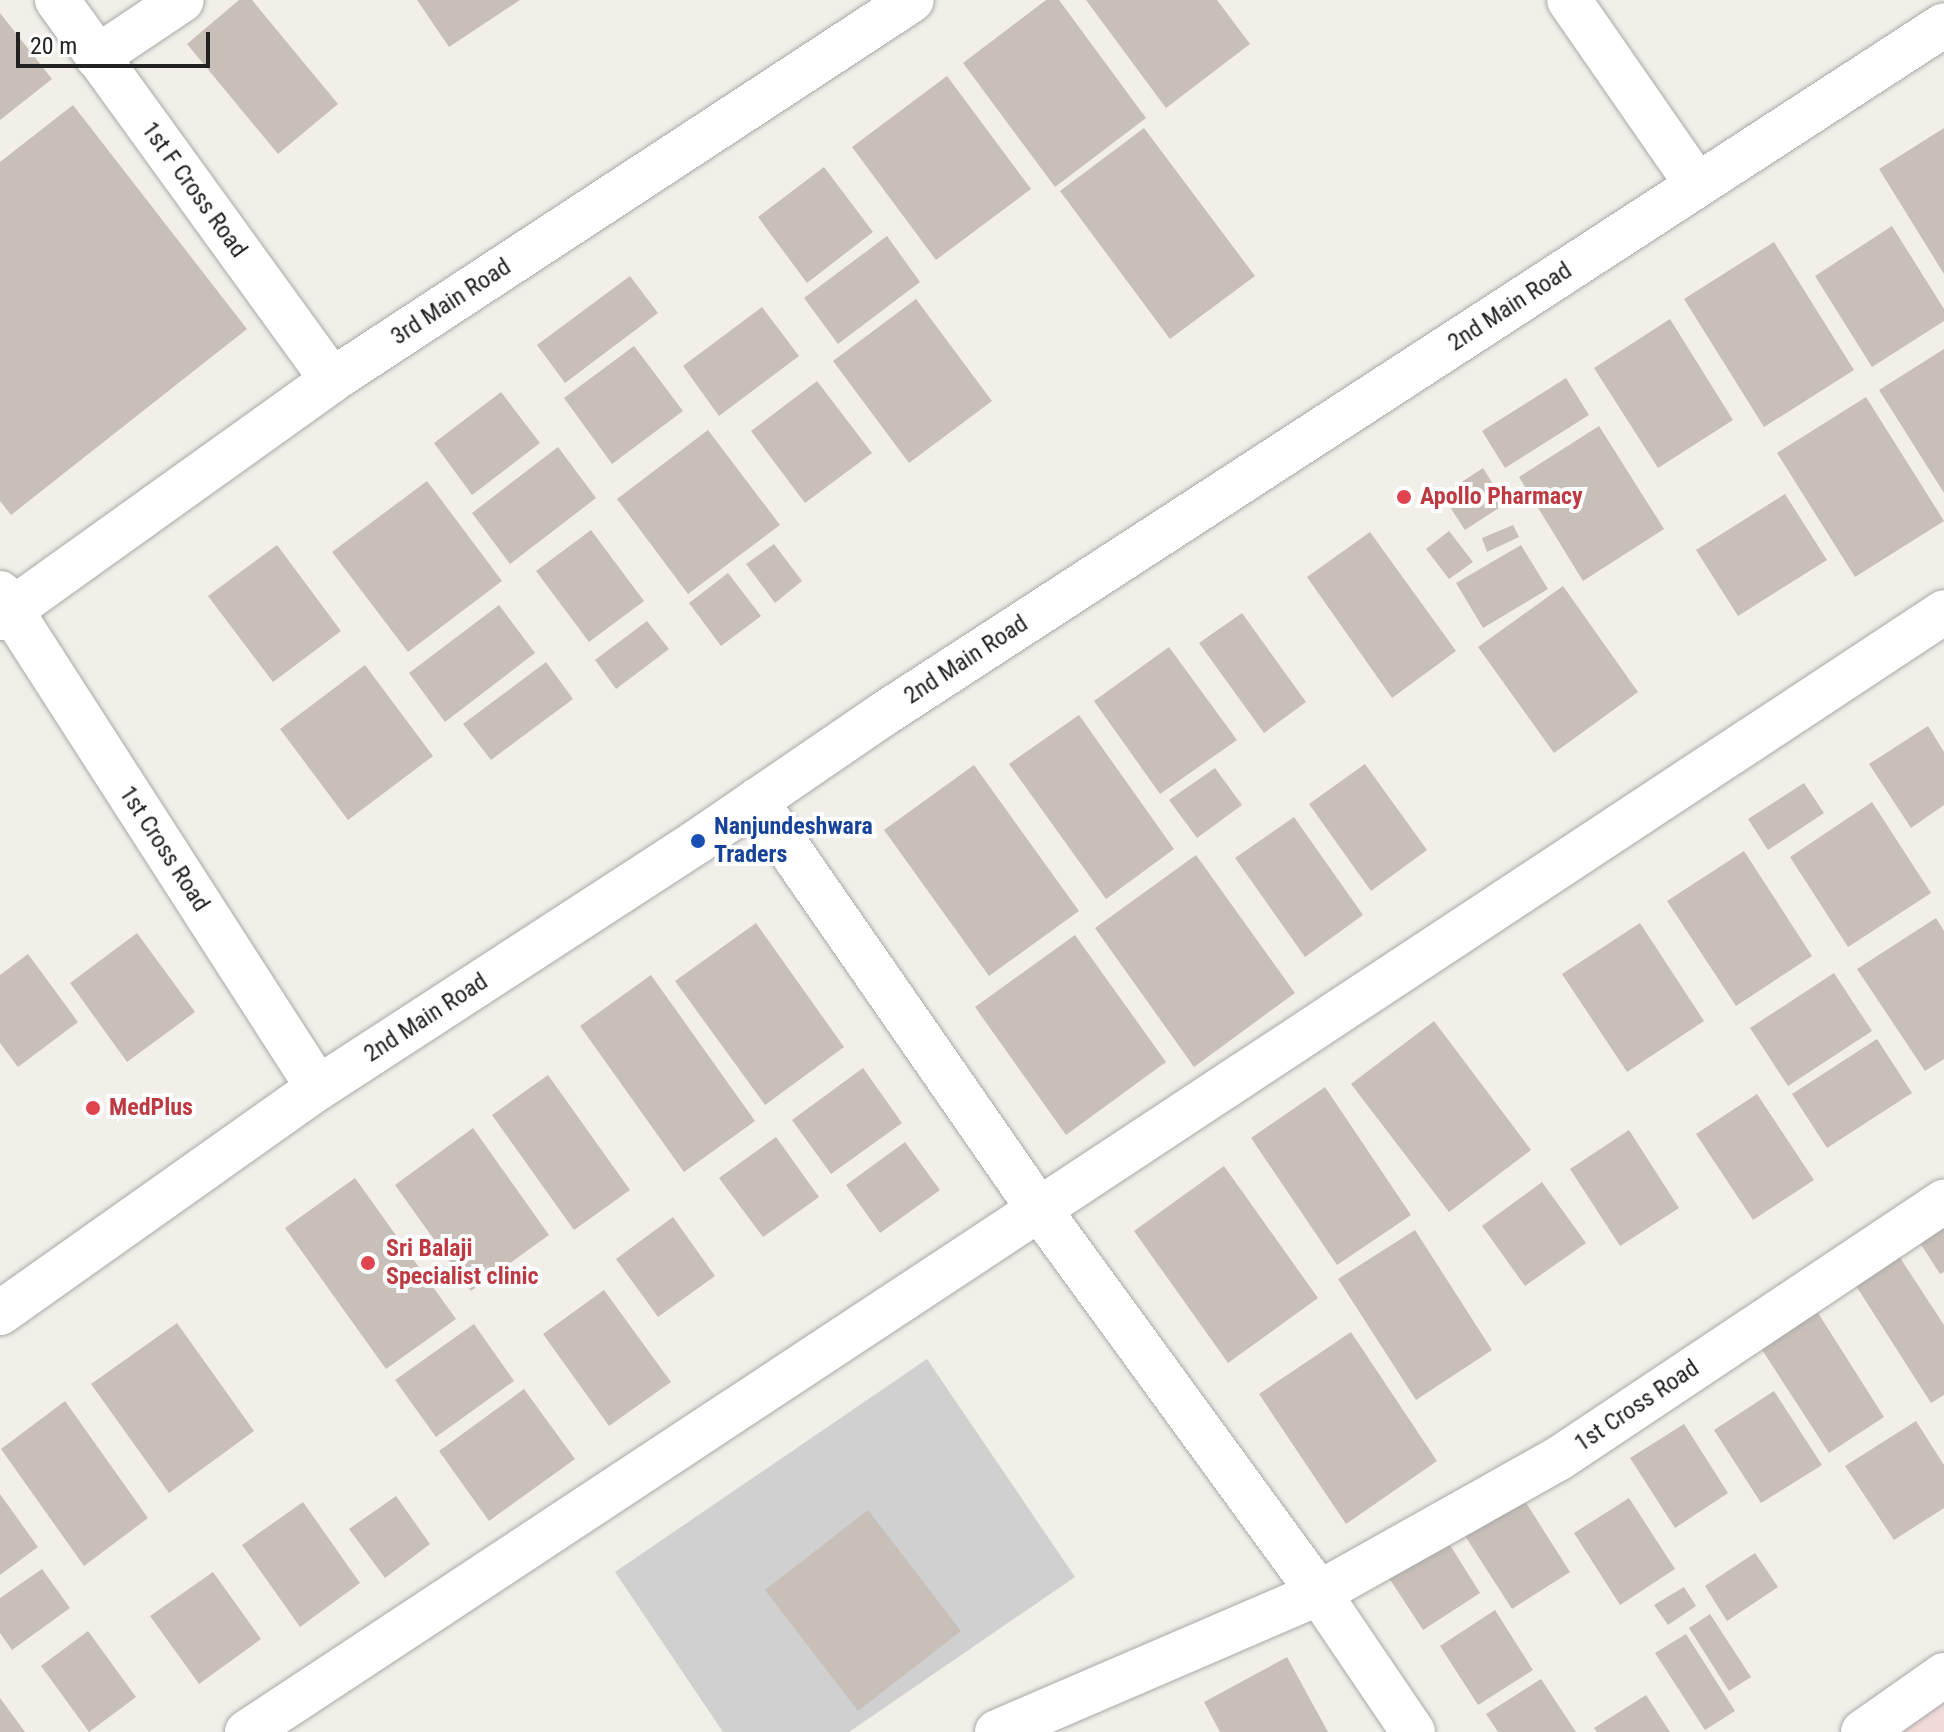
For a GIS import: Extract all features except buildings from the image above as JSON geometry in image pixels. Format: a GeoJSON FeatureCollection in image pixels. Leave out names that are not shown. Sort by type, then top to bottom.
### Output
{"type":"FeatureCollection","features":[{"type":"Feature","properties":{"kind":"street","name":"1st F Cross Road"},"geometry":{"type":"LineString","coordinates":[[57,0],[332,380]]}},
{"type":"Feature","properties":{"kind":"street"},"geometry":{"type":"LineString","coordinates":[[97,57],[182,0]]}},
{"type":"Feature","properties":{"kind":"street","name":"3rd Main Road"},"geometry":{"type":"LineString","coordinates":[[4,607],[332,380],[912,0]]}},
{"type":"Feature","properties":{"kind":"street"},"geometry":{"type":"LineString","coordinates":[[1569,0],[1697,185]]}},
{"type":"Feature","properties":{"kind":"street","name":"2nd Main Road"},"geometry":{"type":"LineString","coordinates":[[0,1313],[318,1088],[756,801],[895,706],[1944,25]]}},
{"type":"Feature","properties":{"kind":"street","name":"1st Cross Road"},"geometry":{"type":"LineString","coordinates":[[4,607],[318,1088]]}},
{"type":"Feature","properties":{"kind":"street"},"geometry":{"type":"LineString","coordinates":[[247,1732],[1944,612]]}},
{"type":"Feature","properties":{"kind":"street"},"geometry":{"type":"LineString","coordinates":[[756,801],[1039,1209],[1319,1593],[1413,1732]]}},
{"type":"Feature","properties":{"kind":"street","name":"1st Cross Road"},"geometry":{"type":"LineString","coordinates":[[997,1732],[1319,1593],[1558,1459],[1944,1202]]}},
{"type":"Feature","properties":{"kind":"street"},"geometry":{"type":"LineString","coordinates":[[1863,1732],[1944,1675]]}},
{"type":"Feature","properties":{"kind":"shaded area"},"geometry":{"type":"Polygon","coordinates":[[[927,1359],[1075,1577],[849,1732],[723,1732],[615,1572],[927,1359]]]}},
{"type":"Feature","properties":{"kind":"shaded area"},"geometry":{"type":"Polygon","coordinates":[[[1944,1698],[1944,1732],[1897,1732],[1944,1698]]]}},
{"type":"Feature","properties":{"kind":"place","name":"Apollo Pharmacy"},"geometry":{"type":"Point","coordinates":[1404,497]}},
{"type":"Feature","properties":{"kind":"place","name":"Nanjundeshwara Traders"},"geometry":{"type":"Point","coordinates":[698,841]}},
{"type":"Feature","properties":{"kind":"place","name":"MedPlus"},"geometry":{"type":"Point","coordinates":[93,1108]}},
{"type":"Feature","properties":{"kind":"place","name":"Sri Balaji Specialist clinic"},"geometry":{"type":"Point","coordinates":[368,1263]}}]}
